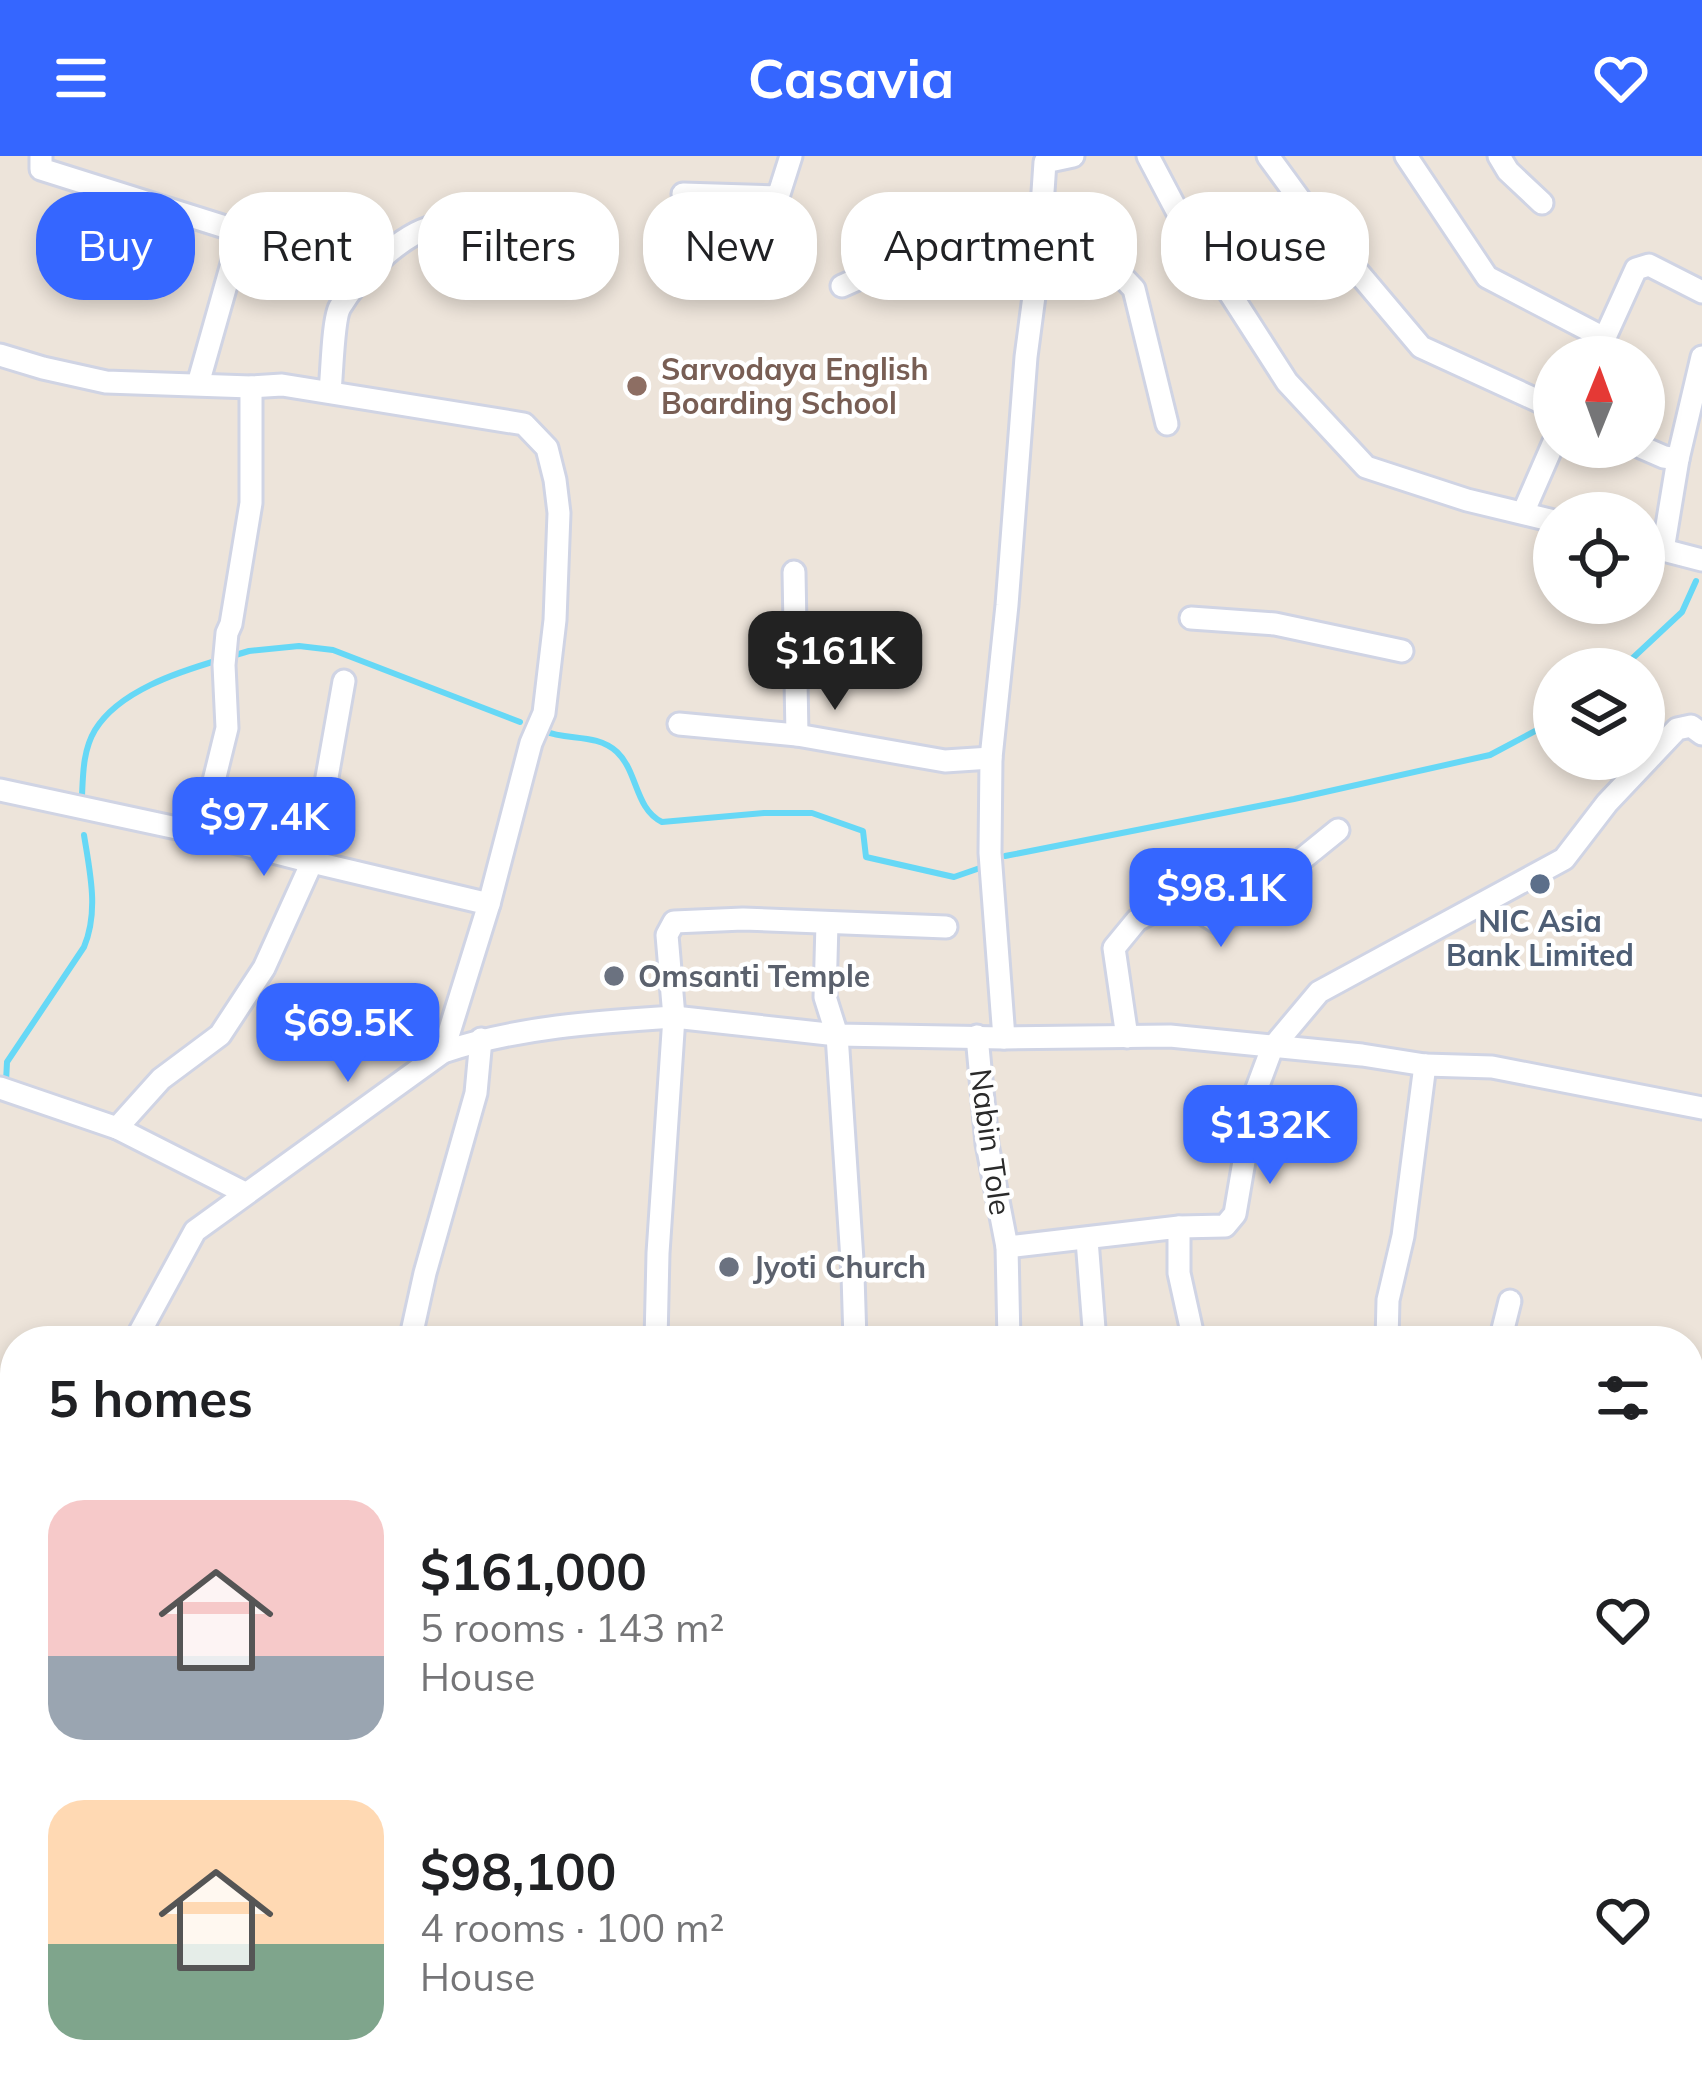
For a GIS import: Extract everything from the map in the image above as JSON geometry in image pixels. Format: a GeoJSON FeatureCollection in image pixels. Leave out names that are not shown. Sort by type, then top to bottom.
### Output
{"type":"FeatureCollection","features":[{"type":"Feature","properties":{"kind":"street"},"geometry":{"type":"LineString","coordinates":[[41,156],[41,169],[241,232],[198,384]]}},
{"type":"Feature","properties":{"kind":"street"},"geometry":{"type":"LineString","coordinates":[[779,192],[791,156]]}},
{"type":"Feature","properties":{"kind":"street"},"geometry":{"type":"LineString","coordinates":[[1042,192],[1045,159],[1073,156]]}},
{"type":"Feature","properties":{"kind":"street"},"geometry":{"type":"LineString","coordinates":[[1148,156],[1177,212],[1287,382],[1366,467],[1533,516]]}},
{"type":"Feature","properties":{"kind":"street"},"geometry":{"type":"LineString","coordinates":[[1268,156],[1319,226],[1421,347],[1533,398]]}},
{"type":"Feature","properties":{"kind":"street"},"geometry":{"type":"LineString","coordinates":[[1406,156],[1487,277],[1582,336]]}},
{"type":"Feature","properties":{"kind":"street"},"geometry":{"type":"LineString","coordinates":[[1499,156],[1542,203]]}},
{"type":"Feature","properties":{"kind":"street"},"geometry":{"type":"LineString","coordinates":[[330,392],[338,310],[393,248],[418,234]]}},
{"type":"Feature","properties":{"kind":"street"},"geometry":{"type":"LineString","coordinates":[[1605,336],[1636,268],[1649,265],[1702,292]]}},
{"type":"Feature","properties":{"kind":"street"},"geometry":{"type":"LineString","coordinates":[[1004,1038],[991,853],[991,758],[1034,300]]}},
{"type":"Feature","properties":{"kind":"street"},"geometry":{"type":"LineString","coordinates":[[1137,300],[1167,424]]}},
{"type":"Feature","properties":{"kind":"street"},"geometry":{"type":"LineString","coordinates":[[1665,507],[1702,356]]}},
{"type":"Feature","properties":{"kind":"street"},"geometry":{"type":"LineString","coordinates":[[1,358],[106,382],[282,386],[330,392],[524,424],[547,448],[559,513],[555,620],[544,713],[531,743],[489,904],[443,1052]]}},
{"type":"Feature","properties":{"kind":"street"},"geometry":{"type":"LineString","coordinates":[[185,830],[212,789],[227,728],[227,633],[251,503],[251,387]]}},
{"type":"Feature","properties":{"kind":"street"},"geometry":{"type":"LineString","coordinates":[[1665,458],[1678,459]]}},
{"type":"Feature","properties":{"kind":"street"},"geometry":{"type":"LineString","coordinates":[[1523,513],[1543,468]]}},
{"type":"Feature","properties":{"kind":"street"},"geometry":{"type":"LineString","coordinates":[[1665,550],[1702,560]]}},
{"type":"Feature","properties":{"kind":"street"},"geometry":{"type":"LineString","coordinates":[[794,572],[797,735]]}},
{"type":"Feature","properties":{"kind":"street"},"geometry":{"type":"LineString","coordinates":[[1191,618],[1275,624],[1402,651]]}},
{"type":"Feature","properties":{"kind":"street"},"geometry":{"type":"LineString","coordinates":[[117,1128],[161,1079],[220,1035],[264,968],[312,862],[344,681]]}},
{"type":"Feature","properties":{"kind":"street"},"geometry":{"type":"LineString","coordinates":[[679,724],[797,735],[945,761],[991,758]]}},
{"type":"Feature","properties":{"kind":"street"},"geometry":{"type":"LineString","coordinates":[[1272,1048],[1319,992],[1564,859],[1607,803],[1677,728],[1691,726],[1702,734]]}},
{"type":"Feature","properties":{"kind":"street"},"geometry":{"type":"LineString","coordinates":[[2,796],[185,830],[489,904]]}},
{"type":"Feature","properties":{"kind":"street"},"geometry":{"type":"LineString","coordinates":[[1127,1037],[1114,948],[1137,920],[1179,898],[1217,922],[1284,882],[1296,864],[1338,830]]}},
{"type":"Feature","properties":{"kind":"street"},"geometry":{"type":"LineString","coordinates":[[656,1326],[674,1017],[667,935],[674,922],[946,927]]}},
{"type":"Feature","properties":{"kind":"street"},"geometry":{"type":"LineString","coordinates":[[827,923],[825,997],[837,1035],[855,1326]]}},
{"type":"Feature","properties":{"kind":"street"},"geometry":{"type":"LineString","coordinates":[[143,1326],[195,1231],[443,1052],[481,1039],[576,1023],[674,1017],[837,1035],[1170,1036],[1425,1065],[1492,1067],[1702,1108]]}},
{"type":"Feature","properties":{"kind":"street","name":"Nabin Tole"},"geometry":{"type":"LineString","coordinates":[[977,1036],[987,1144],[1007,1247],[1009,1326]]}},
{"type":"Feature","properties":{"kind":"street"},"geometry":{"type":"LineString","coordinates":[[413,1326],[476,1093],[481,1039]]}},
{"type":"Feature","properties":{"kind":"street","name":"Nabin Tole"},"geometry":{"type":"LineString","coordinates":[[1007,1247],[1225,1226],[1235,1214],[1256,1091],[1272,1048]]}},
{"type":"Feature","properties":{"kind":"street"},"geometry":{"type":"LineString","coordinates":[[1387,1326],[1425,1065]]}},
{"type":"Feature","properties":{"kind":"street"},"geometry":{"type":"LineString","coordinates":[[10,1092],[117,1128],[244,1193]]}},
{"type":"Feature","properties":{"kind":"street"},"geometry":{"type":"LineString","coordinates":[[1179,1227],[1179,1273],[1191,1326]]}},
{"type":"Feature","properties":{"kind":"street"},"geometry":{"type":"LineString","coordinates":[[1087,1240],[1093,1326]]}},
{"type":"Feature","properties":{"kind":"street"},"geometry":{"type":"LineString","coordinates":[[1504,1326],[1510,1300]]}},
{"type":"Feature","properties":{"kind":"waterway"},"geometry":{"type":"LineString","coordinates":[[1643,648],[1682,612],[1696,581]]}},
{"type":"Feature","properties":{"kind":"waterway"},"geometry":{"type":"LineString","coordinates":[[232,656],[299,646],[333,650],[520,722]]}},
{"type":"Feature","properties":{"kind":"waterway"},"geometry":{"type":"LineString","coordinates":[[82,796],[88,746],[106,716],[151,685],[219,660]]}},
{"type":"Feature","properties":{"kind":"waterway"},"geometry":{"type":"LineString","coordinates":[[544,731],[600,742],[617,752],[641,799],[662,822],[812,813],[863,831],[866,857],[954,877],[980,868]]}},
{"type":"Feature","properties":{"kind":"waterway"},"geometry":{"type":"LineString","coordinates":[[1005,856],[1490,755],[1533,732]]}},
{"type":"Feature","properties":{"kind":"waterway"},"geometry":{"type":"LineString","coordinates":[[6,1082],[7,1062],[89,933],[92,892],[84,835]]}},
{"type":"Feature","properties":{"kind":"place","name":"Sarvodaya English Boarding School"},"geometry":{"type":"Point","coordinates":[637,386]}},
{"type":"Feature","properties":{"kind":"place","name":"NIC Asia Bank Limited"},"geometry":{"type":"Point","coordinates":[1540,884]}},
{"type":"Feature","properties":{"kind":"place","name":"Omsanti Temple"},"geometry":{"type":"Point","coordinates":[614,976]}},
{"type":"Feature","properties":{"kind":"place","name":"Jyoti Church"},"geometry":{"type":"Point","coordinates":[729,1267]}}]}
